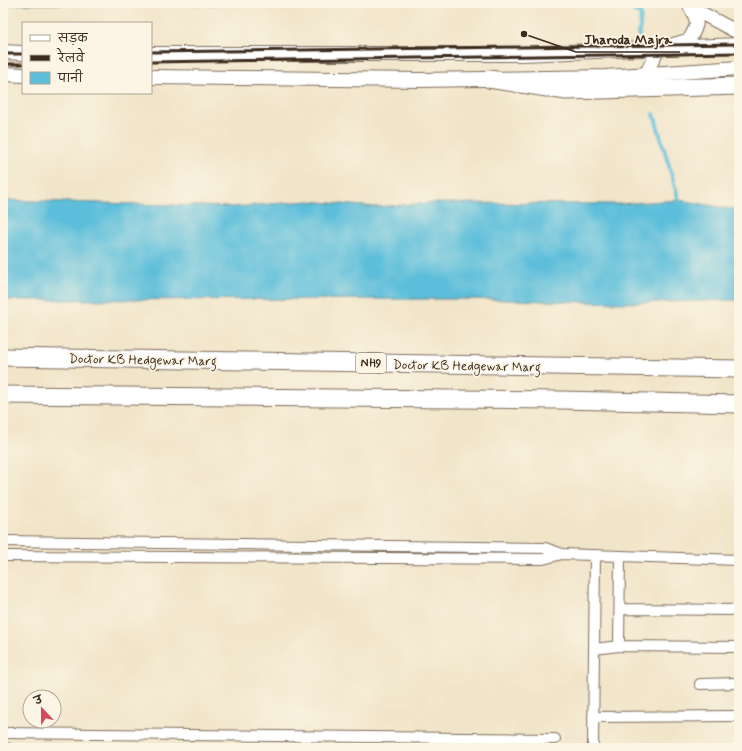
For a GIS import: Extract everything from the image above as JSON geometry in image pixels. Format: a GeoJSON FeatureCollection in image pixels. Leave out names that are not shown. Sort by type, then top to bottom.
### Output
{"type":"FeatureCollection","features":[{"type":"Feature","properties":{"kind":"highway"},"geometry":{"type":"LineString","coordinates":[[489,79],[566,91],[739,86]]}},
{"type":"Feature","properties":{"kind":"highway","name":"Doctor KB Hedgewar Marg"},"geometry":{"type":"LineString","coordinates":[[3,357],[739,369]]}},
{"type":"Feature","properties":{"kind":"highway"},"geometry":{"type":"LineString","coordinates":[[3,394],[561,400],[739,404]]}},
{"type":"Feature","properties":{"kind":"main road"},"geometry":{"type":"LineString","coordinates":[[152,54],[522,54],[739,45]]}},
{"type":"Feature","properties":{"kind":"main road"},"geometry":{"type":"LineString","coordinates":[[3,52],[22,52]]}},
{"type":"Feature","properties":{"kind":"main road"},"geometry":{"type":"LineString","coordinates":[[152,77],[418,80],[489,79],[605,77],[739,68]]}},
{"type":"Feature","properties":{"kind":"main road"},"geometry":{"type":"LineString","coordinates":[[3,74],[22,75]]}},
{"type":"Feature","properties":{"kind":"street"},"geometry":{"type":"LineString","coordinates":[[687,5],[739,33]]}},
{"type":"Feature","properties":{"kind":"street"},"geometry":{"type":"LineString","coordinates":[[646,74],[658,48],[689,40],[695,29],[696,18],[687,5]]}},
{"type":"Feature","properties":{"kind":"street"},"geometry":{"type":"LineString","coordinates":[[3,541],[545,548],[562,554]]}},
{"type":"Feature","properties":{"kind":"street"},"geometry":{"type":"LineString","coordinates":[[3,556],[543,559],[562,554],[739,560]]}},
{"type":"Feature","properties":{"kind":"street"},"geometry":{"type":"LineString","coordinates":[[593,748],[595,555]]}},
{"type":"Feature","properties":{"kind":"street"},"geometry":{"type":"LineString","coordinates":[[619,646],[620,556]]}},
{"type":"Feature","properties":{"kind":"street"},"geometry":{"type":"LineString","coordinates":[[620,609],[739,610]]}},
{"type":"Feature","properties":{"kind":"street"},"geometry":{"type":"LineString","coordinates":[[594,649],[619,646],[739,647]]}},
{"type":"Feature","properties":{"kind":"street"},"geometry":{"type":"LineString","coordinates":[[700,684],[739,683]]}},
{"type":"Feature","properties":{"kind":"street"},"geometry":{"type":"LineString","coordinates":[[593,717],[739,716]]}},
{"type":"Feature","properties":{"kind":"street"},"geometry":{"type":"LineString","coordinates":[[3,733],[555,739]]}},
{"type":"Feature","properties":{"kind":"water"},"geometry":{"type":"Polygon","coordinates":[[[282,3],[284,5],[3,4],[282,3]]]}},
{"type":"Feature","properties":{"kind":"water"},"geometry":{"type":"Polygon","coordinates":[[[3,200],[233,207],[309,201],[375,207],[431,203],[618,204],[679,200],[731,209],[739,208],[739,300],[624,303],[465,299],[3,300],[3,200]]]}},
{"type":"Feature","properties":{"kind":"waterway"},"geometry":{"type":"LineString","coordinates":[[622,3],[641,15],[639,36]]}},
{"type":"Feature","properties":{"kind":"waterway"},"geometry":{"type":"LineString","coordinates":[[654,114],[680,204]]}},
{"type":"Feature","properties":{"kind":"railway"},"geometry":{"type":"LineString","coordinates":[[152,52],[739,44]]}},
{"type":"Feature","properties":{"kind":"railway"},"geometry":{"type":"LineString","coordinates":[[152,62],[739,53]]}},
{"type":"Feature","properties":{"kind":"railway"},"geometry":{"type":"LineString","coordinates":[[3,54],[22,54]]}},
{"type":"Feature","properties":{"kind":"railway"},"geometry":{"type":"LineString","coordinates":[[3,64],[22,64]]}},
{"type":"Feature","properties":{"kind":"place","name":"Jharoda Majra"},"geometry":{"type":"Point","coordinates":[524,34]}}]}
